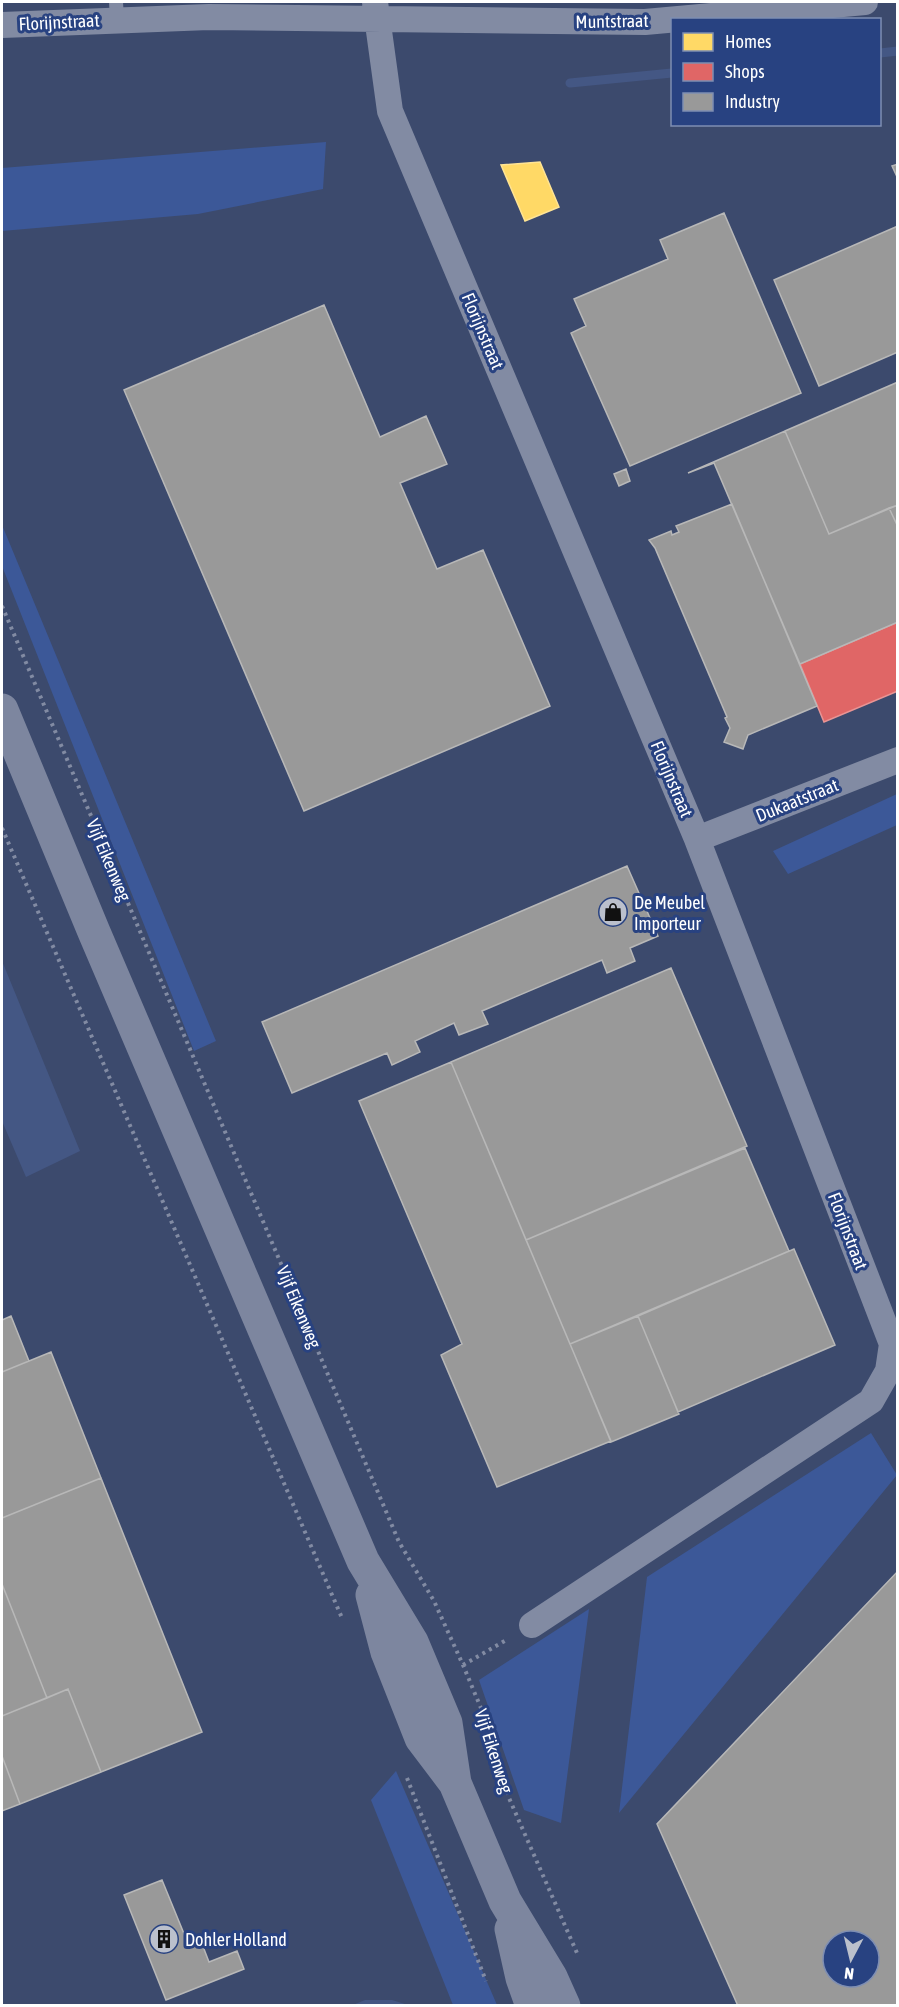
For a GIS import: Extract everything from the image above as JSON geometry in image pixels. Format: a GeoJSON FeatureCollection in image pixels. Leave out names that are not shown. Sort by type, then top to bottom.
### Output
{"type":"FeatureCollection","features":[{"type":"Feature","properties":{"kind":"main road"},"geometry":{"type":"LineString","coordinates":[[2,710],[98,943],[363,1561],[387,1652],[421,1738],[455,1783],[505,1901],[551,1977],[564,2006]]}},
{"type":"Feature","properties":{"kind":"main road"},"geometry":{"type":"LineString","coordinates":[[505,1901],[522,1978],[532,2006]]}},
{"type":"Feature","properties":{"kind":"street","name":"Muntstraat"},"geometry":{"type":"LineString","coordinates":[[689,18],[865,2]]}},
{"type":"Feature","properties":{"kind":"street","name":"Florijnstraat"},"geometry":{"type":"LineString","coordinates":[[2,25],[117,10],[209,17],[376,11],[390,111],[697,839],[892,1344],[888,1371],[871,1401],[532,1625]]}},
{"type":"Feature","properties":{"kind":"street","name":"Muntstraat"},"geometry":{"type":"LineString","coordinates":[[376,11],[645,22],[671,20]]}},
{"type":"Feature","properties":{"kind":"street","name":"Dukaatstraat"},"geometry":{"type":"LineString","coordinates":[[697,839],[897,760]]}},
{"type":"Feature","properties":{"kind":"path","name":"Vijf Eikenweg"},"geometry":{"type":"LineString","coordinates":[[2,606],[399,1542],[434,1601],[488,1725],[508,1798],[579,1957]]}},
{"type":"Feature","properties":{"kind":"path"},"geometry":{"type":"LineString","coordinates":[[2,828],[346,1628]]}},
{"type":"Feature","properties":{"kind":"path"},"geometry":{"type":"LineString","coordinates":[[405,1771],[488,1983]]}},
{"type":"Feature","properties":{"kind":"shaded area"},"geometry":{"type":"Polygon","coordinates":[[[326,142],[323,189],[198,214],[2,231],[2,168],[326,142]]]}},
{"type":"Feature","properties":{"kind":"shaded area"},"geometry":{"type":"Polygon","coordinates":[[[2,525],[216,1041],[194,1051],[2,566],[2,525]]]}},
{"type":"Feature","properties":{"kind":"shaded area"},"geometry":{"type":"Polygon","coordinates":[[[897,794],[897,825],[788,874],[773,851],[897,794]]]}},
{"type":"Feature","properties":{"kind":"shaded area"},"geometry":{"type":"Polygon","coordinates":[[[2,961],[80,1151],[26,1177],[2,1121],[2,961]]]}},
{"type":"Feature","properties":{"kind":"shaded area"},"geometry":{"type":"Polygon","coordinates":[[[871,1433],[897,1475],[619,1813],[647,1577],[871,1433]]]}},
{"type":"Feature","properties":{"kind":"shaded area"},"geometry":{"type":"Polygon","coordinates":[[[589,1609],[561,1823],[524,1810],[479,1680],[589,1609]]]}},
{"type":"Feature","properties":{"kind":"shaded area"},"geometry":{"type":"Polygon","coordinates":[[[396,1771],[497,2005],[453,2005],[371,1800],[396,1771]]]}},
{"type":"Feature","properties":{"kind":"shaded area"},"geometry":{"type":"Polygon","coordinates":[[[365,2000],[392,2000],[408,2005],[353,2005],[365,2000]]]}},
{"type":"Feature","properties":{"kind":"building: Homes"},"geometry":{"type":"Polygon","coordinates":[[[540,162],[559,207],[525,221],[501,165],[540,162]]]}},
{"type":"Feature","properties":{"kind":"building: Shops"},"geometry":{"type":"Polygon","coordinates":[[[898,622],[898,691],[824,722],[800,664],[898,622]]]}},
{"type":"Feature","properties":{"kind":"building: Industry"},"geometry":{"type":"Polygon","coordinates":[[[898,164],[898,179],[892,166],[898,164]]]}},
{"type":"Feature","properties":{"kind":"building: Industry"},"geometry":{"type":"Polygon","coordinates":[[[724,213],[801,393],[630,466],[571,333],[586,326],[574,299],[668,259],[660,240],[724,213]]]}},
{"type":"Feature","properties":{"kind":"building: Industry"},"geometry":{"type":"Polygon","coordinates":[[[898,226],[898,352],[819,386],[774,280],[898,226]]]}},
{"type":"Feature","properties":{"kind":"building: Industry"},"geometry":{"type":"Polygon","coordinates":[[[324,305],[380,437],[426,416],[447,464],[400,483],[437,569],[483,550],[550,706],[304,811],[124,390],[324,305]]]}},
{"type":"Feature","properties":{"kind":"building: Industry"},"geometry":{"type":"Polygon","coordinates":[[[898,382],[898,505],[829,534],[785,431],[898,382]]]}},
{"type":"Feature","properties":{"kind":"building: Industry"},"geometry":{"type":"Polygon","coordinates":[[[785,431],[829,534],[889,508],[898,527],[898,622],[800,664],[714,463],[688,473],[785,431]]]}},
{"type":"Feature","properties":{"kind":"building: Industry"},"geometry":{"type":"Polygon","coordinates":[[[626,469],[630,481],[619,486],[614,474],[626,469]]]}},
{"type":"Feature","properties":{"kind":"building: Industry"},"geometry":{"type":"Polygon","coordinates":[[[732,504],[817,706],[748,735],[743,749],[724,742],[730,728],[725,718],[727,717],[655,548],[649,540],[671,531],[672,535],[679,532],[676,526],[732,504]]]}},
{"type":"Feature","properties":{"kind":"building: Industry"},"geometry":{"type":"Polygon","coordinates":[[[898,505],[898,527],[889,508],[898,505]]]}},
{"type":"Feature","properties":{"kind":"building: Industry"},"geometry":{"type":"Polygon","coordinates":[[[627,866],[658,936],[630,948],[635,961],[607,973],[602,960],[482,1011],[488,1024],[459,1035],[454,1023],[415,1041],[420,1052],[392,1065],[387,1053],[292,1093],[262,1022],[627,866]]]}},
{"type":"Feature","properties":{"kind":"building: Industry"},"geometry":{"type":"Polygon","coordinates":[[[671,968],[747,1146],[526,1240],[451,1062],[671,968]]]}},
{"type":"Feature","properties":{"kind":"building: Industry"},"geometry":{"type":"Polygon","coordinates":[[[451,1062],[611,1441],[497,1487],[441,1355],[462,1344],[359,1101],[451,1062]]]}},
{"type":"Feature","properties":{"kind":"building: Industry"},"geometry":{"type":"Polygon","coordinates":[[[745,1148],[789,1251],[570,1344],[526,1240],[745,1148]]]}},
{"type":"Feature","properties":{"kind":"building: Industry"},"geometry":{"type":"Polygon","coordinates":[[[794,1249],[835,1345],[678,1412],[638,1316],[794,1249]]]}},
{"type":"Feature","properties":{"kind":"building: Industry"},"geometry":{"type":"Polygon","coordinates":[[[11,1316],[29,1361],[2,1372],[2,1320],[11,1316]]]}},
{"type":"Feature","properties":{"kind":"building: Industry"},"geometry":{"type":"Polygon","coordinates":[[[638,1316],[679,1414],[611,1442],[570,1344],[638,1316]]]}},
{"type":"Feature","properties":{"kind":"building: Industry"},"geometry":{"type":"Polygon","coordinates":[[[51,1352],[101,1478],[2,1518],[2,1372],[51,1352]]]}},
{"type":"Feature","properties":{"kind":"building: Industry"},"geometry":{"type":"Polygon","coordinates":[[[101,1478],[202,1732],[101,1772],[68,1689],[47,1698],[2,1584],[2,1518],[101,1478]]]}},
{"type":"Feature","properties":{"kind":"building: Industry"},"geometry":{"type":"Polygon","coordinates":[[[898,1571],[898,2006],[738,2006],[657,1824],[898,1571]]]}},
{"type":"Feature","properties":{"kind":"building: Industry"},"geometry":{"type":"Polygon","coordinates":[[[2,1584],[47,1698],[2,1716],[2,1584]]]}},
{"type":"Feature","properties":{"kind":"building: Industry"},"geometry":{"type":"Polygon","coordinates":[[[68,1689],[101,1772],[20,1804],[2,1756],[2,1716],[68,1689]]]}},
{"type":"Feature","properties":{"kind":"building: Industry"},"geometry":{"type":"Polygon","coordinates":[[[2,1756],[20,1804],[2,1811],[2,1756]]]}},
{"type":"Feature","properties":{"kind":"building: Industry","name":"Dohler Holland"},"geometry":{"type":"Polygon","coordinates":[[[162,1880],[187,1941],[199,1936],[209,1962],[237,1951],[244,1969],[166,2000],[124,1895],[162,1880]]]}},
{"type":"Feature","properties":{"kind":"waterway"},"geometry":{"type":"LineString","coordinates":[[881,53],[898,51]]}},
{"type":"Feature","properties":{"kind":"waterway"},"geometry":{"type":"LineString","coordinates":[[570,83],[671,73]]}},
{"type":"Feature","properties":{"kind":"place","name":"De Meubel Importeur"},"geometry":{"type":"Point","coordinates":[613,912]}},
{"type":"Feature","properties":{"kind":"place","name":"Dohler Holland"},"geometry":{"type":"Point","coordinates":[164,1939]}}]}
